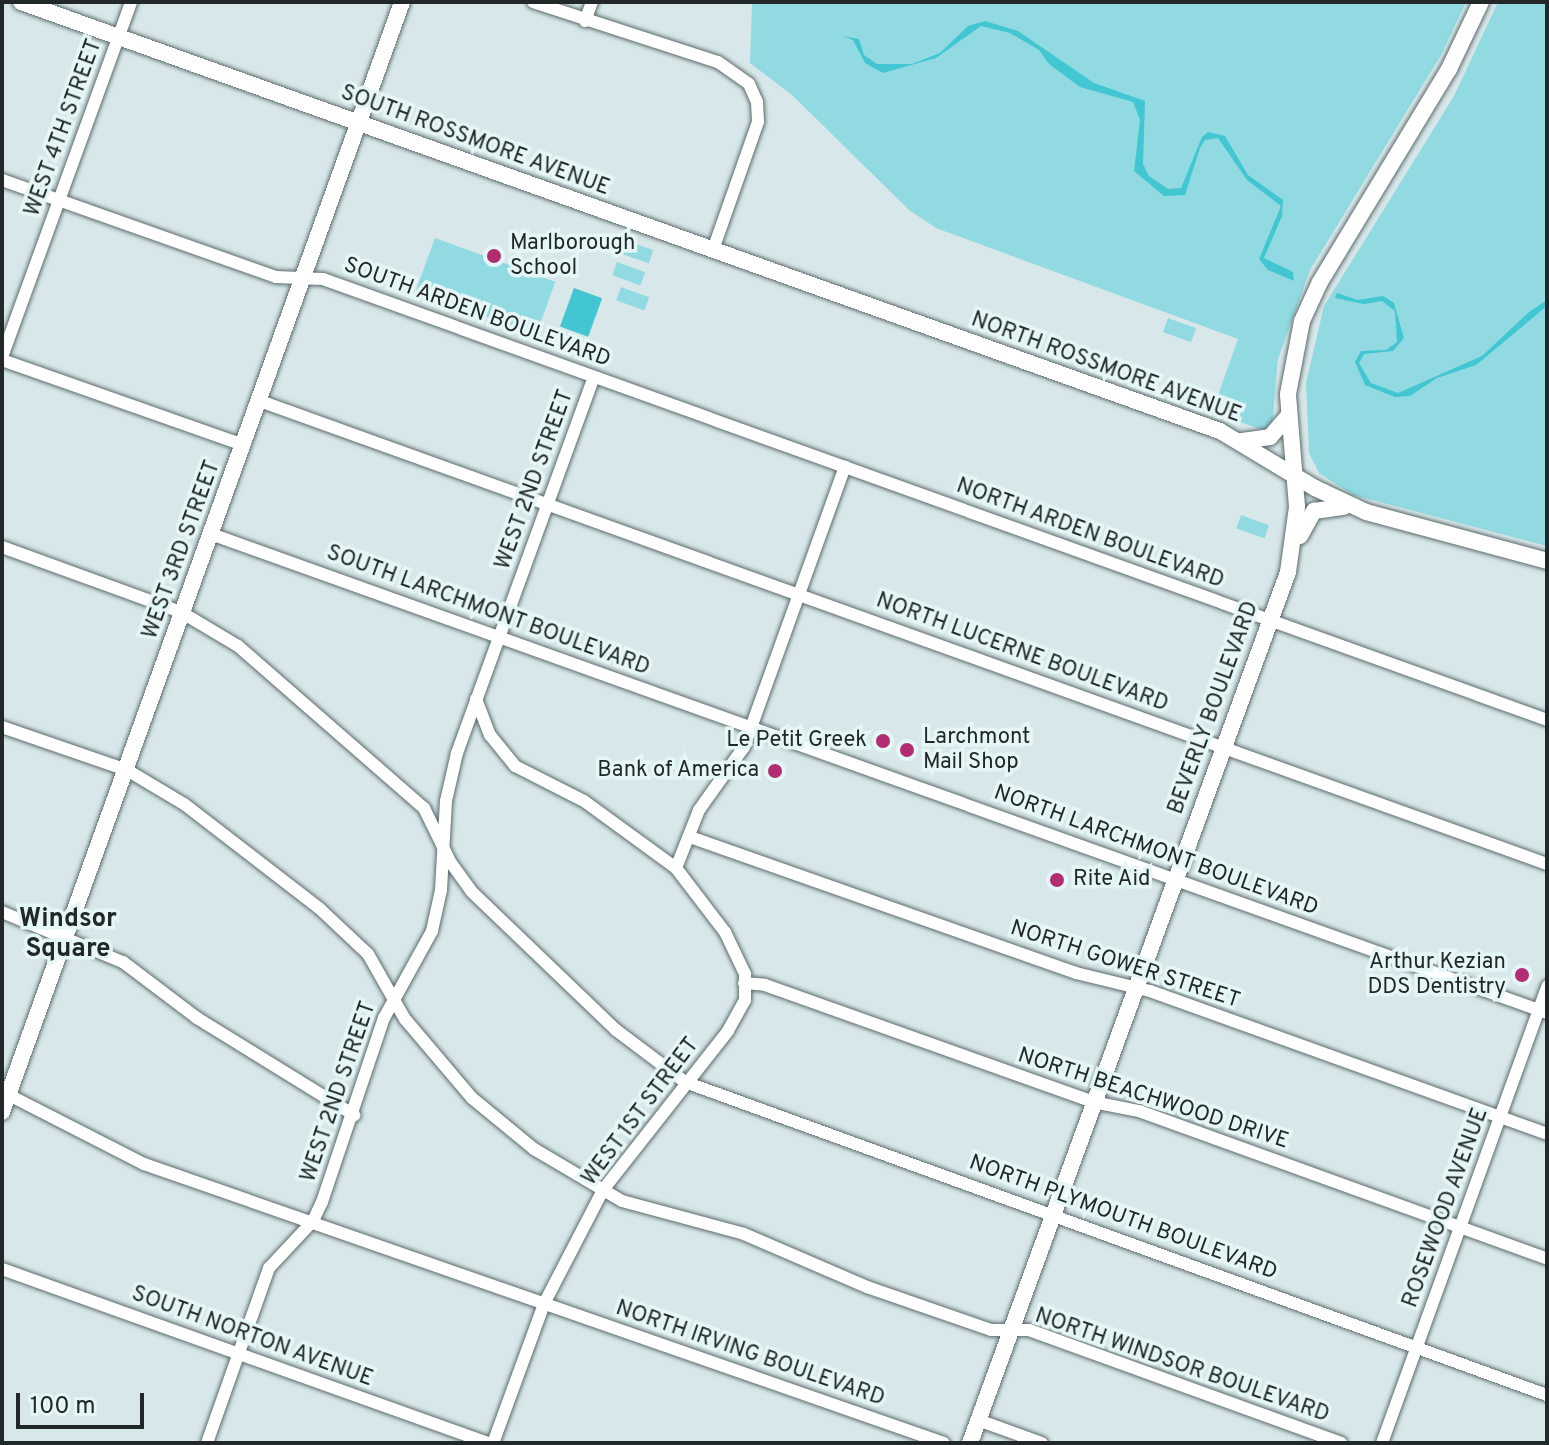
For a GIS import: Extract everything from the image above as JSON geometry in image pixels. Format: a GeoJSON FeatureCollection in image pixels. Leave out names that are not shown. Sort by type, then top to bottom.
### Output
{"type":"FeatureCollection","features":[{"type":"Feature","properties":{"kind":"main road","name":"SOUTH ROSSMORE AVENUE"},"geometry":{"type":"LineString","coordinates":[[21,2],[914,321]]}},
{"type":"Feature","properties":{"kind":"main road","name":"WEST 3RD STREET"},"geometry":{"type":"LineString","coordinates":[[2,1112],[5,1093],[127,770],[181,612],[260,401],[402,2]]}},
{"type":"Feature","properties":{"kind":"main road","name":"BEVERLY BOULEVARD"},"geometry":{"type":"LineString","coordinates":[[970,1443],[1288,572],[1297,522],[1288,416],[1291,362],[1312,296],[1449,69],[1481,2]]}},
{"type":"Feature","properties":{"kind":"main road","name":"NORTH ROSSMORE AVENUE"},"geometry":{"type":"LineString","coordinates":[[914,321],[1242,441],[1294,474],[1366,512],[1547,561]]}},
{"type":"Feature","properties":{"kind":"main road"},"geometry":{"type":"LineString","coordinates":[[1242,441],[1270,437],[1288,416]]}},
{"type":"Feature","properties":{"kind":"main road"},"geometry":{"type":"LineString","coordinates":[[1288,572],[1314,511],[1329,505],[1366,512]]}},
{"type":"Feature","properties":{"kind":"street","name":"WEST 4TH STREET"},"geometry":{"type":"LineString","coordinates":[[2,359],[131,2]]}},
{"type":"Feature","properties":{"kind":"street"},"geometry":{"type":"LineString","coordinates":[[533,2],[718,62],[742,76],[754,92],[758,122],[713,250]]}},
{"type":"Feature","properties":{"kind":"street"},"geometry":{"type":"LineString","coordinates":[[585,21],[592,2]]}},
{"type":"Feature","properties":{"kind":"street","name":"SOUTH ARDEN BOULEVARD"},"geometry":{"type":"LineString","coordinates":[[2,180],[276,277],[323,279],[845,467]]}},
{"type":"Feature","properties":{"kind":"street"},"geometry":{"type":"LineString","coordinates":[[2,359],[244,445]]}},
{"type":"Feature","properties":{"kind":"street","name":"WEST 2ND STREET"},"geometry":{"type":"LineString","coordinates":[[207,1443],[269,1268],[313,1221],[354,1115],[366,1065],[392,998],[420,961],[432,931],[446,801],[476,699],[594,377]]}},
{"type":"Feature","properties":{"kind":"street","name":"NORTH LUCERNE BOULEVARD"},"geometry":{"type":"LineString","coordinates":[[260,401],[548,502],[1547,864]]}},
{"type":"Feature","properties":{"kind":"street"},"geometry":{"type":"LineString","coordinates":[[676,868],[699,810],[739,757],[752,727],[845,467]]}},
{"type":"Feature","properties":{"kind":"street","name":"NORTH ARDEN BOULEVARD"},"geometry":{"type":"LineString","coordinates":[[845,467],[1547,720]]}},
{"type":"Feature","properties":{"kind":"street","name":"SOUTH LARCHMONT BOULEVARD"},"geometry":{"type":"LineString","coordinates":[[211,534],[752,727]]}},
{"type":"Feature","properties":{"kind":"street","name":"NORTH PLYMOUTH BOULEVARD"},"geometry":{"type":"LineString","coordinates":[[2,547],[181,612],[238,646],[424,808],[471,891],[616,1030],[685,1082],[1053,1213],[1547,1395]]}},
{"type":"Feature","properties":{"kind":"street"},"geometry":{"type":"LineString","coordinates":[[476,699],[490,735],[515,766],[584,801],[676,868],[725,932],[740,959],[744,983]]}},
{"type":"Feature","properties":{"kind":"street","name":"NORTH WINDSOR BOULEVARD"},"geometry":{"type":"LineString","coordinates":[[2,727],[127,770],[184,804],[319,908],[368,954],[392,998],[472,1098],[534,1149],[603,1190],[648,1212],[755,1238],[867,1287],[991,1330],[1029,1330],[1341,1443]]}},
{"type":"Feature","properties":{"kind":"street","name":"NORTH LARCHMONT BOULEVARD"},"geometry":{"type":"LineString","coordinates":[[752,727],[1543,1012]]}},
{"type":"Feature","properties":{"kind":"street","name":"NORTH GOWER STREET"},"geometry":{"type":"LineString","coordinates":[[690,837],[1076,973],[1135,987],[1547,1134]]}},
{"type":"Feature","properties":{"kind":"street"},"geometry":{"type":"LineString","coordinates":[[2,912],[123,962],[197,1018],[354,1115]]}},
{"type":"Feature","properties":{"kind":"street","name":"WEST 1ST STREET"},"geometry":{"type":"LineString","coordinates":[[491,1443],[544,1304],[603,1190],[741,1012],[744,983]]}},
{"type":"Feature","properties":{"kind":"street","name":"NORTH BEACHWOOD DRIVE"},"geometry":{"type":"LineString","coordinates":[[744,983],[765,985],[1093,1102],[1139,1111],[1547,1259]]}},
{"type":"Feature","properties":{"kind":"street","name":"ROSEWOOD AVENUE"},"geometry":{"type":"LineString","coordinates":[[1382,1443],[1500,1117],[1543,1012],[1547,986]]}},
{"type":"Feature","properties":{"kind":"street","name":"NORTH IRVING BOULEVARD"},"geometry":{"type":"LineString","coordinates":[[5,1093],[144,1164],[944,1443]]}},
{"type":"Feature","properties":{"kind":"street","name":"SOUTH NORTON AVENUE"},"geometry":{"type":"LineString","coordinates":[[2,1269],[491,1443]]}},
{"type":"Feature","properties":{"kind":"street"},"geometry":{"type":"LineString","coordinates":[[978,1420],[1042,1443]]}},
{"type":"Feature","properties":{"kind":"shaded area"},"geometry":{"type":"Polygon","coordinates":[[[752,2],[1466,2],[1441,55],[1310,270],[1278,359],[1272,426],[1263,430],[1212,412],[1238,339],[936,228],[909,210],[792,95],[750,63],[752,2]]]}},
{"type":"Feature","properties":{"kind":"shaded area"},"geometry":{"type":"Polygon","coordinates":[[[1498,2],[1547,2],[1547,546],[1353,495],[1319,473],[1309,453],[1306,383],[1324,306],[1454,96],[1498,2]]]}},
{"type":"Feature","properties":{"kind":"shaded area"},"geometry":{"type":"Polygon","coordinates":[[[985,21],[1018,31],[1094,83],[1145,101],[1143,164],[1149,176],[1168,189],[1181,188],[1202,137],[1208,132],[1225,136],[1248,175],[1283,200],[1282,216],[1264,258],[1293,272],[1294,281],[1268,270],[1259,259],[1281,206],[1247,180],[1218,138],[1205,140],[1200,148],[1185,195],[1164,196],[1134,171],[1140,120],[1133,102],[1080,87],[1049,64],[1039,50],[1010,33],[981,26],[936,58],[883,73],[865,63],[853,40],[843,36],[859,39],[864,55],[877,64],[912,64],[940,53],[968,26],[985,21]]]}},
{"type":"Feature","properties":{"kind":"shaded area"},"geometry":{"type":"Polygon","coordinates":[[[435,238],[555,282],[536,334],[416,291],[435,238]]]}},
{"type":"Feature","properties":{"kind":"shaded area"},"geometry":{"type":"Polygon","coordinates":[[[624,240],[653,250],[649,263],[619,253],[624,240]]]}},
{"type":"Feature","properties":{"kind":"shaded area"},"geometry":{"type":"Polygon","coordinates":[[[617,262],[645,272],[640,285],[612,275],[617,262]]]}},
{"type":"Feature","properties":{"kind":"shaded area"},"geometry":{"type":"Polygon","coordinates":[[[621,287],[649,297],[644,310],[616,300],[621,287]]]}},
{"type":"Feature","properties":{"kind":"shaded area"},"geometry":{"type":"Polygon","coordinates":[[[574,288],[602,298],[588,337],[560,327],[574,288]]]}},
{"type":"Feature","properties":{"kind":"shaded area"},"geometry":{"type":"Polygon","coordinates":[[[1337,293],[1358,300],[1383,296],[1394,303],[1404,338],[1393,351],[1364,354],[1359,363],[1371,383],[1398,393],[1482,356],[1529,312],[1547,300],[1547,306],[1476,365],[1437,378],[1410,396],[1395,397],[1365,385],[1355,362],[1361,351],[1386,350],[1397,342],[1395,311],[1382,301],[1364,304],[1335,298],[1337,293]]]}},
{"type":"Feature","properties":{"kind":"shaded area"},"geometry":{"type":"Polygon","coordinates":[[[1168,318],[1196,328],[1191,342],[1163,332],[1168,318]]]}},
{"type":"Feature","properties":{"kind":"shaded area"},"geometry":{"type":"Polygon","coordinates":[[[1241,515],[1269,525],[1264,538],[1236,528],[1241,515]]]}},
{"type":"Feature","properties":{"kind":"place","name":"Marlborough School"},"geometry":{"type":"Point","coordinates":[494,256]}},
{"type":"Feature","properties":{"kind":"place","name":"Le Petit Greek"},"geometry":{"type":"Point","coordinates":[883,741]}},
{"type":"Feature","properties":{"kind":"place","name":"Larchmont Mail Shop"},"geometry":{"type":"Point","coordinates":[907,750]}},
{"type":"Feature","properties":{"kind":"place","name":"Bank of America"},"geometry":{"type":"Point","coordinates":[775,771]}},
{"type":"Feature","properties":{"kind":"place","name":"Rite Aid"},"geometry":{"type":"Point","coordinates":[1057,880]}},
{"type":"Feature","properties":{"kind":"place","name":"Arthur Kezian DDS Dentistry"},"geometry":{"type":"Point","coordinates":[1522,975]}},
{"type":"Feature","properties":{"kind":"district","name":"Windsor Square"},"geometry":{"type":"Point","coordinates":[68,935]}}]}
